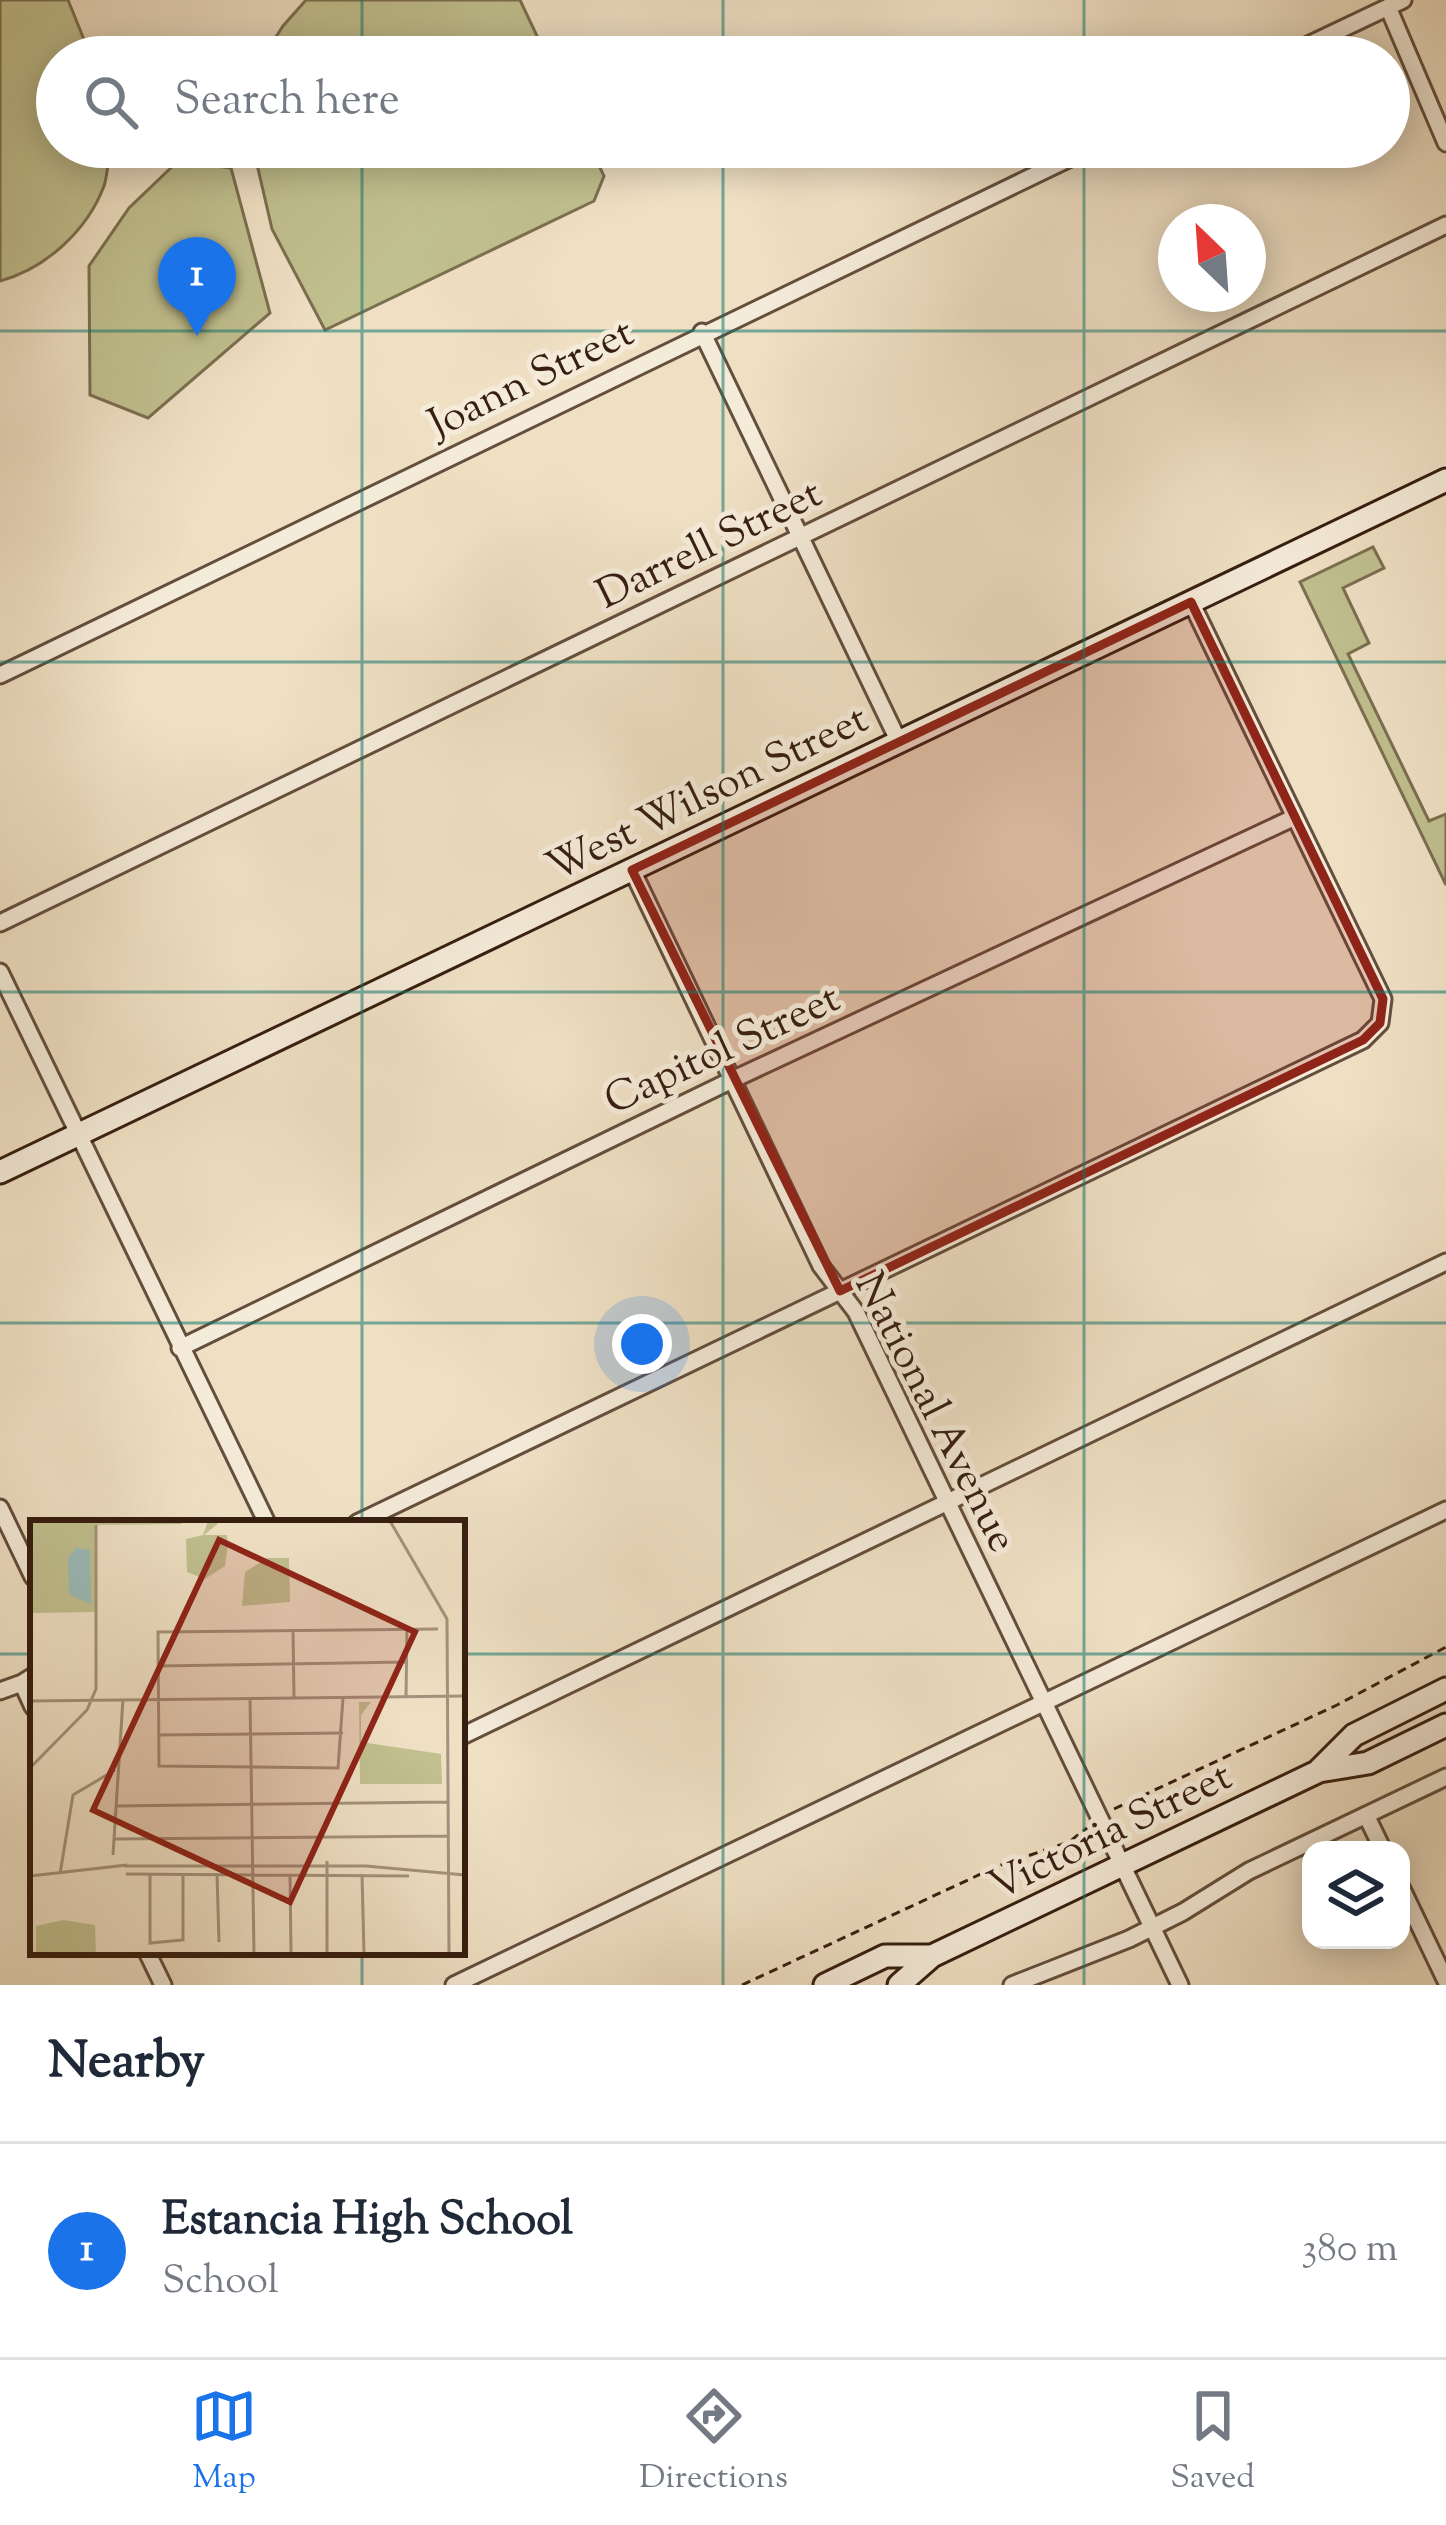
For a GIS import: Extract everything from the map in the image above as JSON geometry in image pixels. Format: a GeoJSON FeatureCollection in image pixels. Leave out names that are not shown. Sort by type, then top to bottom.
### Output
{"type":"FeatureCollection","features":[{"type":"Feature","properties":{"kind":"street"},"geometry":{"type":"LineString","coordinates":[[1327,36],[1395,3],[1407,36]]}},
{"type":"Feature","properties":{"kind":"street"},"geometry":{"type":"LineString","coordinates":[[1410,44],[1446,142]]}},
{"type":"Feature","properties":{"kind":"street","name":"Joann Street"},"geometry":{"type":"LineString","coordinates":[[0,675],[1049,168]]}},
{"type":"Feature","properties":{"kind":"street","name":"Darrell Street"},"geometry":{"type":"LineString","coordinates":[[0,923],[1446,225]]}},
{"type":"Feature","properties":{"kind":"street"},"geometry":{"type":"LineString","coordinates":[[702,332],[898,742]]}},
{"type":"Feature","properties":{"kind":"street","name":"West Wilson Street"},"geometry":{"type":"LineString","coordinates":[[0,1172],[1446,480]]}},
{"type":"Feature","properties":{"kind":"street"},"geometry":{"type":"LineString","coordinates":[[362,1520],[1363,1040],[1380,1023],[1383,999],[1191,602]]}},
{"type":"Feature","properties":{"kind":"street","name":"Capitol Street"},"geometry":{"type":"LineString","coordinates":[[180,1348],[732,1080],[1295,817]]}},
{"type":"Feature","properties":{"kind":"street","name":"National Avenue"},"geometry":{"type":"LineString","coordinates":[[632,870],[821,1267],[856,1312],[1180,1985]]}},
{"type":"Feature","properties":{"kind":"street"},"geometry":{"type":"LineString","coordinates":[[0,972],[266,1520]]}},
{"type":"Feature","properties":{"kind":"street"},"geometry":{"type":"LineString","coordinates":[[465,1735],[1446,1262]]}},
{"type":"Feature","properties":{"kind":"street"},"geometry":{"type":"LineString","coordinates":[[0,1508],[30,1571]]}},
{"type":"Feature","properties":{"kind":"street"},"geometry":{"type":"LineString","coordinates":[[454,1985],[1446,1510]]}},
{"type":"Feature","properties":{"kind":"street"},"geometry":{"type":"LineString","coordinates":[[0,1691],[27,1679]]}},
{"type":"Feature","properties":{"kind":"street","name":"Victoria Street"},"geometry":{"type":"LineString","coordinates":[[1318,1771],[1354,1735],[1446,1689]]}},
{"type":"Feature","properties":{"kind":"street","name":"Victoria Street"},"geometry":{"type":"LineString","coordinates":[[899,1985],[932,1956],[1318,1771],[1368,1763],[1446,1725]]}},
{"type":"Feature","properties":{"kind":"street"},"geometry":{"type":"LineString","coordinates":[[1012,1985],[1152,1927],[1249,1871],[1446,1777]]}},
{"type":"Feature","properties":{"kind":"street"},"geometry":{"type":"LineString","coordinates":[[1366,1815],[1379,1841]]}},
{"type":"Feature","properties":{"kind":"street"},"geometry":{"type":"LineString","coordinates":[[1410,1906],[1446,1981]]}},
{"type":"Feature","properties":{"kind":"street"},"geometry":{"type":"LineString","coordinates":[[148,1955],[163,1985]]}},
{"type":"Feature","properties":{"kind":"street","name":"Victoria Street"},"geometry":{"type":"LineString","coordinates":[[825,1985],[885,1956],[932,1956]]}},
{"type":"Feature","properties":{"kind":"highlighted area"},"geometry":{"type":"Polygon","coordinates":[[[1191,602],[1383,999],[1380,1023],[1363,1040],[840,1291],[632,870],[1191,602]]]}},
{"type":"Feature","properties":{"kind":"shaded area"},"geometry":{"type":"Polygon","coordinates":[[[0,0],[68,0],[83,36],[36,36],[36,168],[107,168],[104,186],[87,218],[62,246],[33,267],[0,281],[0,0]]]}},
{"type":"Feature","properties":{"kind":"shaded area"},"geometry":{"type":"Polygon","coordinates":[[[306,0],[520,0],[537,36],[277,36],[306,0]]]}},
{"type":"Feature","properties":{"kind":"shaded area"},"geometry":{"type":"Polygon","coordinates":[[[171,168],[231,168],[270,313],[148,418],[90,395],[89,266],[129,208],[171,168]]]}},
{"type":"Feature","properties":{"kind":"shaded area"},"geometry":{"type":"Polygon","coordinates":[[[258,168],[600,168],[604,176],[594,201],[325,330],[272,229],[258,168]]]}},
{"type":"Feature","properties":{"kind":"shaded area"},"geometry":{"type":"Polygon","coordinates":[[[1373,547],[1384,568],[1343,588],[1369,643],[1348,654],[1429,821],[1446,814],[1446,885],[1300,582],[1373,547]]]}},
{"type":"Feature","properties":{"kind":"place","name":"Estancia High School"},"geometry":{"type":"Point","coordinates":[197,336]}}]}
